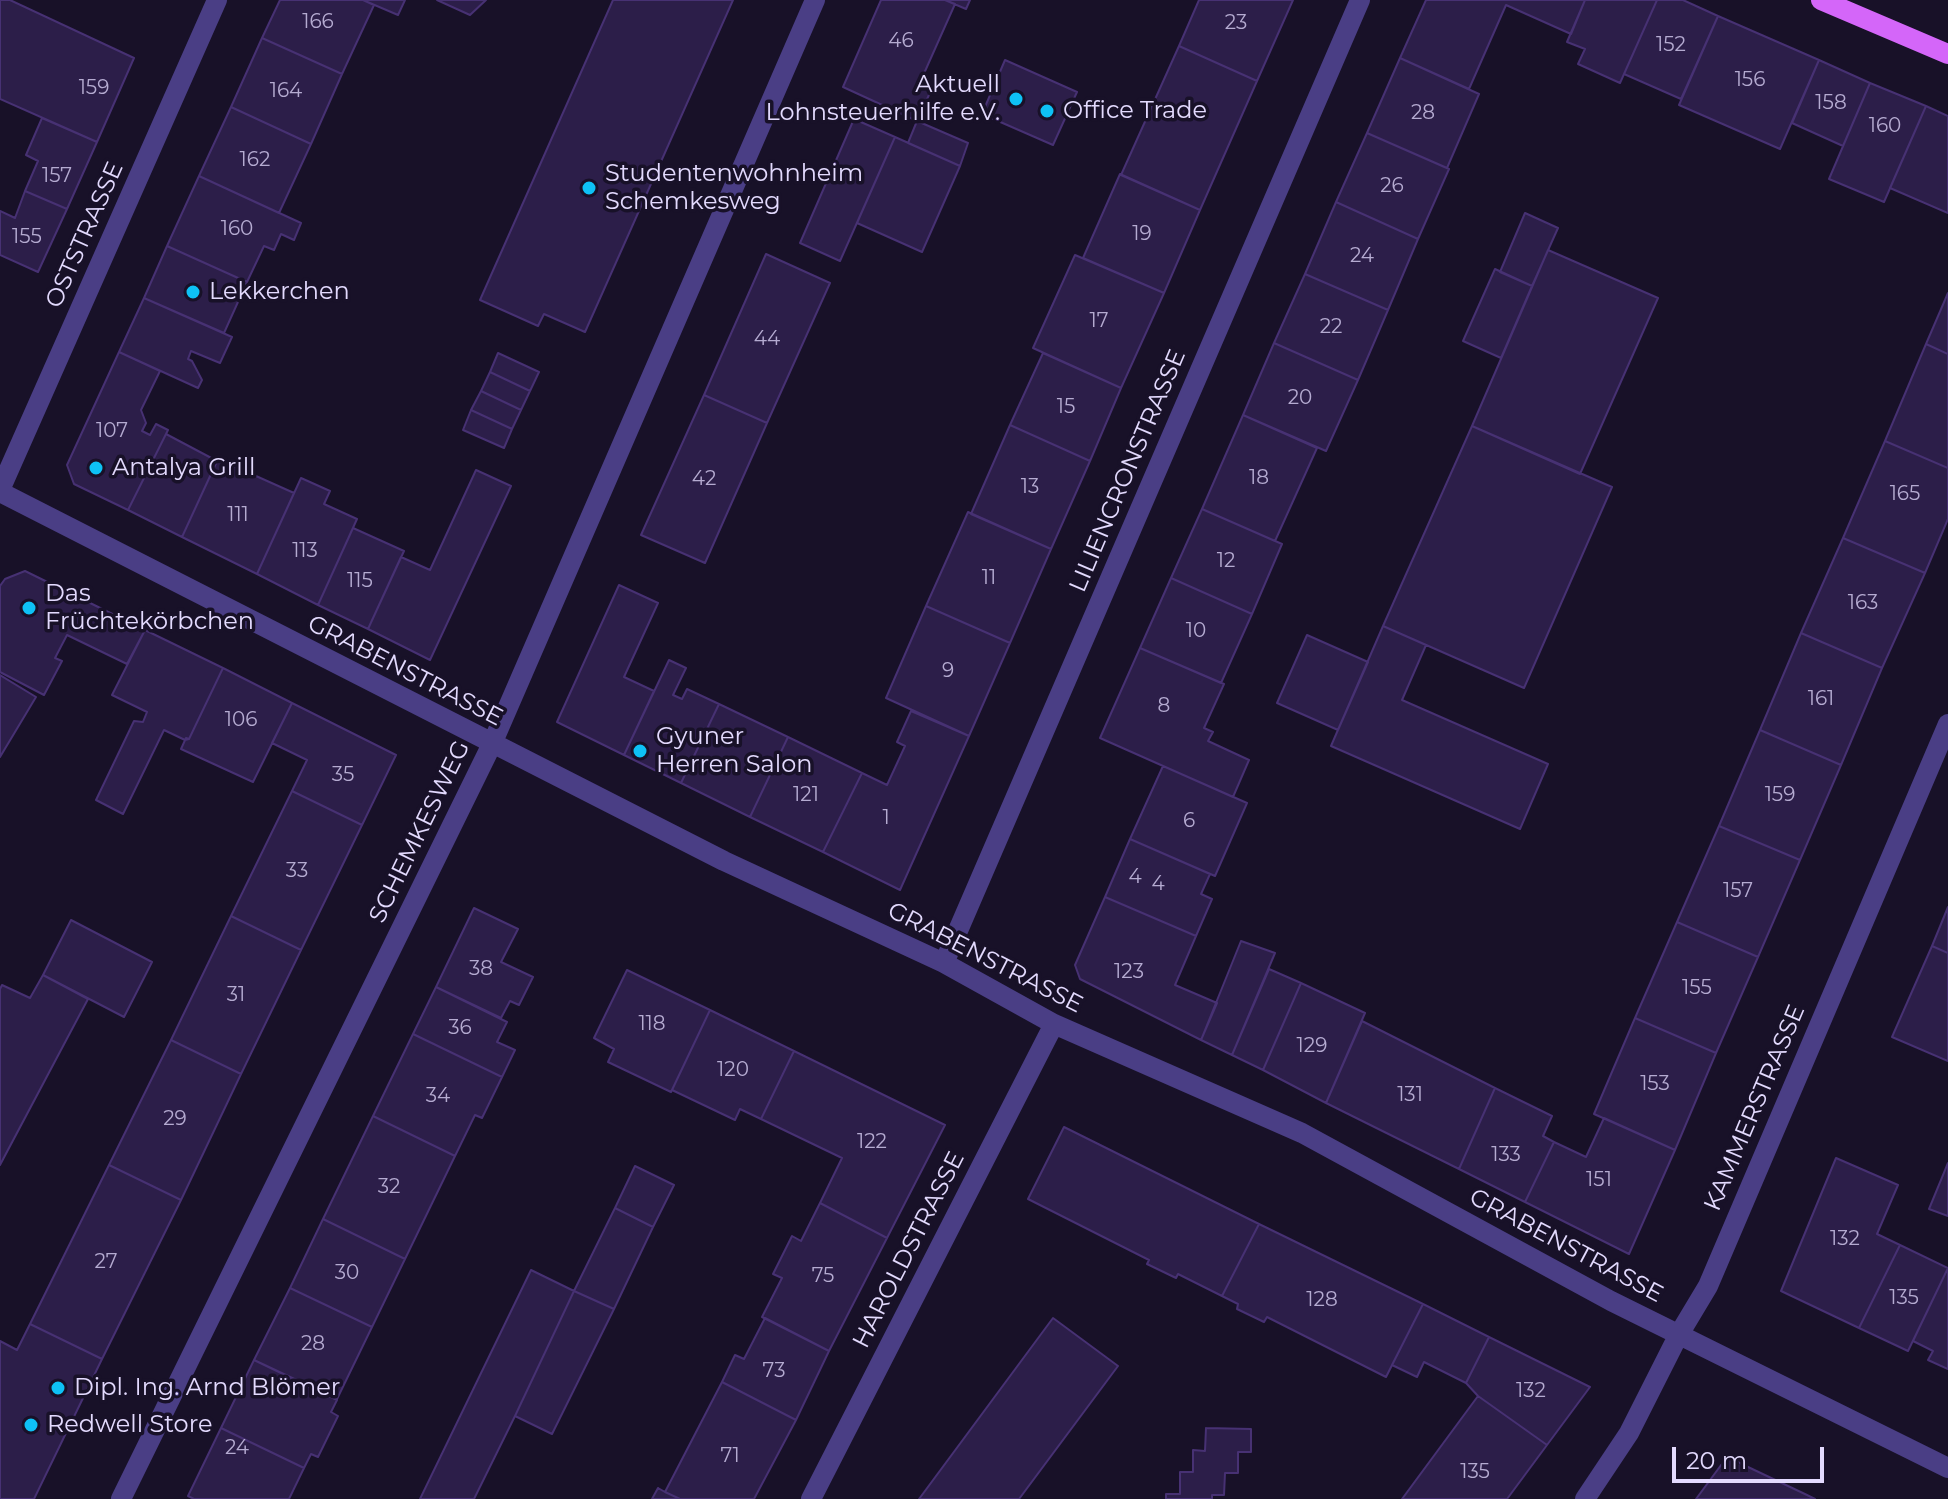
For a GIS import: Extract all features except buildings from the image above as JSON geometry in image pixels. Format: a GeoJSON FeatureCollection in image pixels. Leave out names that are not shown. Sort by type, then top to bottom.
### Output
{"type":"FeatureCollection","features":[{"type":"Feature","properties":{"kind":"main road"},"geometry":{"type":"LineString","coordinates":[[1821,0],[1948,54]]}},
{"type":"Feature","properties":{"kind":"street","name":"OSTSTRASSE"},"geometry":{"type":"LineString","coordinates":[[0,491],[217,0]]}},
{"type":"Feature","properties":{"kind":"street","name":"SCHEMKESWEG"},"geometry":{"type":"LineString","coordinates":[[121,1499],[492,744],[815,0]]}},
{"type":"Feature","properties":{"kind":"street","name":"LILIENCRONSTRASSE"},"geometry":{"type":"LineString","coordinates":[[944,963],[1360,0]]}},
{"type":"Feature","properties":{"kind":"street","name":"GRABENSTRASSE"},"geometry":{"type":"LineString","coordinates":[[0,491],[724,861],[944,963],[1054,1024],[1302,1133],[1678,1336],[1948,1468]]}},
{"type":"Feature","properties":{"kind":"street","name":"KAMMERSTRASSE"},"geometry":{"type":"LineString","coordinates":[[1585,1499],[1629,1433],[1678,1336],[1708,1286],[1948,724]]}},
{"type":"Feature","properties":{"kind":"street","name":"HAROLDSTRASSE"},"geometry":{"type":"LineString","coordinates":[[811,1499],[1054,1024]]}},
{"type":"Feature","properties":{"kind":"place","name":"Aktuell Lohnsteuerhilfe e.V."},"geometry":{"type":"Point","coordinates":[1016,99]}},
{"type":"Feature","properties":{"kind":"place","name":"Office Trade"},"geometry":{"type":"Point","coordinates":[1047,111]}},
{"type":"Feature","properties":{"kind":"place","name":"Studentenwohnheim Schemkesweg"},"geometry":{"type":"Point","coordinates":[589,188]}},
{"type":"Feature","properties":{"kind":"place","name":"Lekkerchen"},"geometry":{"type":"Point","coordinates":[193,292]}},
{"type":"Feature","properties":{"kind":"place","name":"Antalya Grill"},"geometry":{"type":"Point","coordinates":[96,468]}},
{"type":"Feature","properties":{"kind":"place","name":"Das Früchtekörbchen"},"geometry":{"type":"Point","coordinates":[29,608]}},
{"type":"Feature","properties":{"kind":"place","name":"Gyuner Herren Salon"},"geometry":{"type":"Point","coordinates":[640,751]}},
{"type":"Feature","properties":{"kind":"place","name":"Dipl. Ing. Arnd Blömer"},"geometry":{"type":"Point","coordinates":[58,1388]}},
{"type":"Feature","properties":{"kind":"place","name":"Redwell Store"},"geometry":{"type":"Point","coordinates":[31,1425]}}]}
